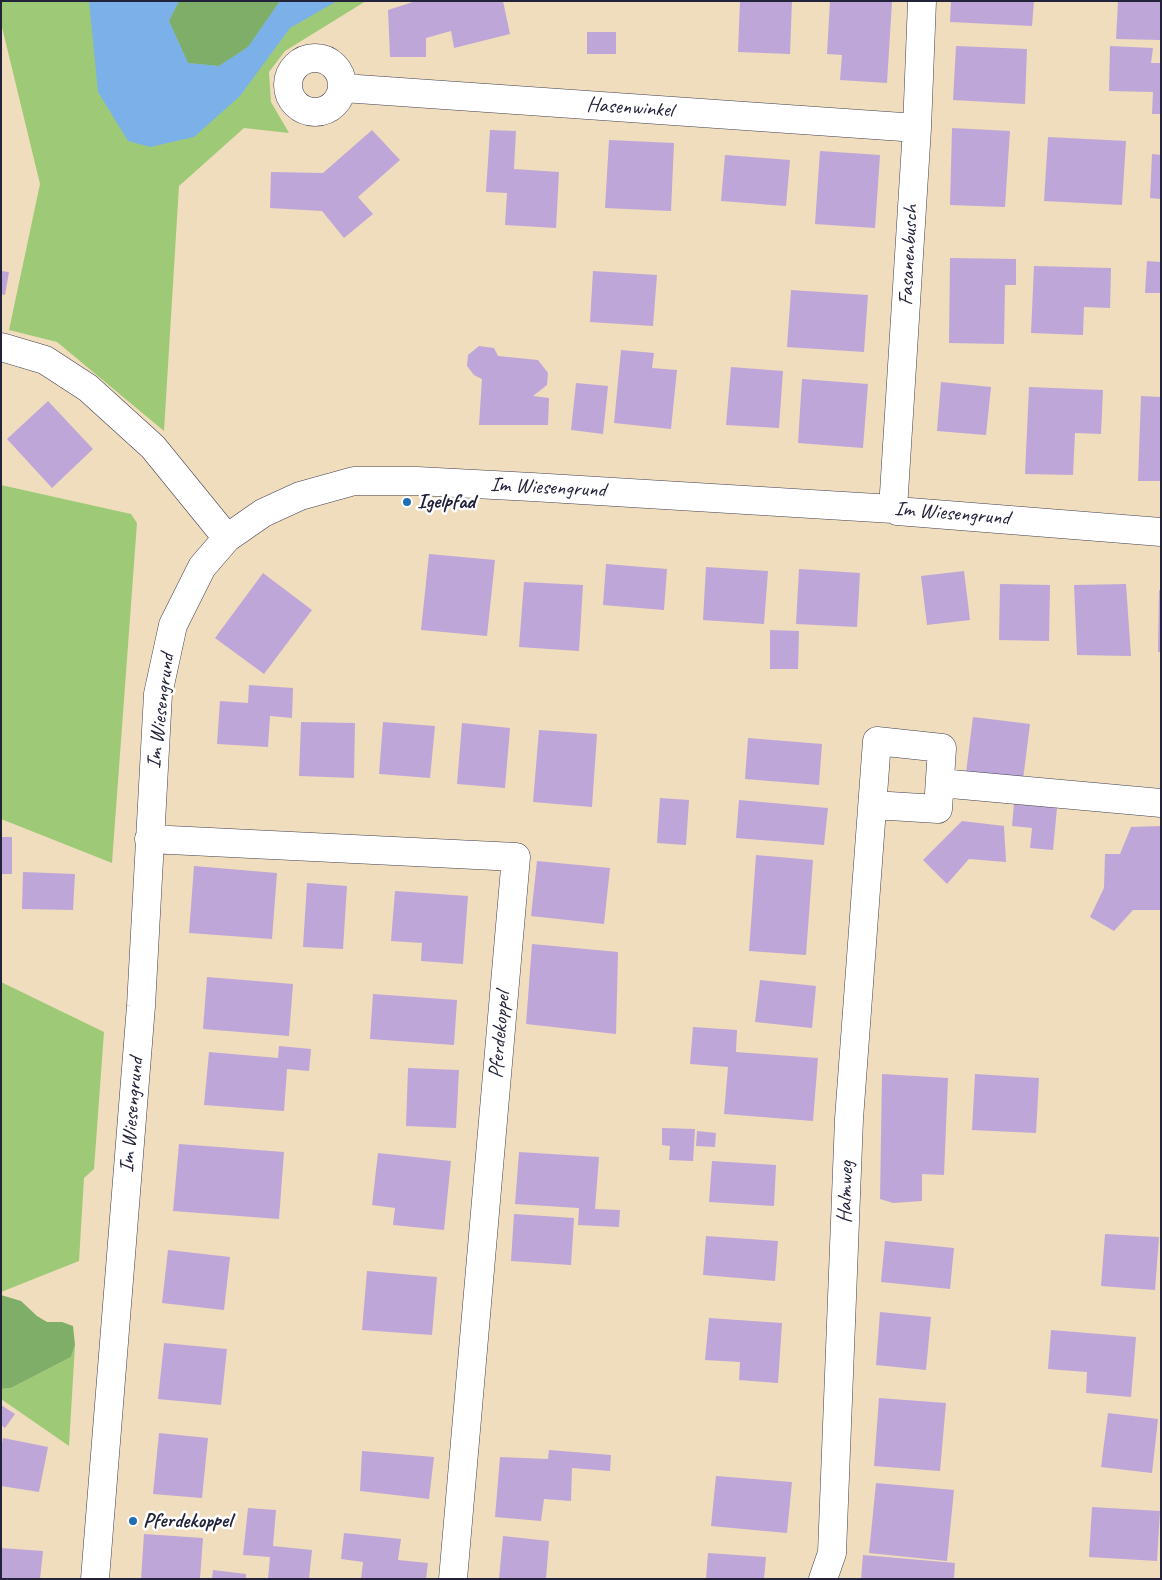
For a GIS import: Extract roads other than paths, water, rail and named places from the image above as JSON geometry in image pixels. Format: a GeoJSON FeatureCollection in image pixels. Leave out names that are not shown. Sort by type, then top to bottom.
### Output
{"type":"FeatureCollection","features":[{"type":"Feature","properties":{"kind":"street","name":"Fasanenbusch"},"geometry":{"type":"LineString","coordinates":[[893,509],[917,128],[922,1]]}},
{"type":"Feature","properties":{"kind":"street","name":"Hasenwinkel"},"geometry":{"type":"LineString","coordinates":[[343,88],[917,128]]}},
{"type":"Feature","properties":{"kind":"street"},"geometry":{"type":"LineString","coordinates":[[1,347],[45,360],[88,388],[153,447],[227,538]]}},
{"type":"Feature","properties":{"kind":"street","name":"Im Wiesengrund"},"geometry":{"type":"LineString","coordinates":[[95,1579],[141,1006],[158,694],[173,625],[202,567],[227,538],[263,513],[300,496],[354,481],[417,481],[893,509],[897,511],[1161,532]]}},
{"type":"Feature","properties":{"kind":"street","name":"Halmweg"},"geometry":{"type":"LineString","coordinates":[[823,1579],[832,1552],[849,1119],[877,741],[942,748],[938,809],[873,805]]}},
{"type":"Feature","properties":{"kind":"street"},"geometry":{"type":"LineString","coordinates":[[940,783],[1161,803]]}},
{"type":"Feature","properties":{"kind":"street","name":"Pferdekoppel"},"geometry":{"type":"LineString","coordinates":[[150,839],[516,857],[453,1579]]}},
{"type":"Feature","properties":{"kind":"water"},"geometry":{"type":"Polygon","coordinates":[[[89,1],[179,1],[169,21],[188,63],[219,66],[248,47],[280,1],[337,1],[290,28],[240,96],[194,137],[150,147],[128,141],[98,92],[89,1]]]}},
{"type":"Feature","properties":{"kind":"place","name":"Igelpfad"},"geometry":{"type":"Point","coordinates":[407,502]}},
{"type":"Feature","properties":{"kind":"place","name":"Pferdekoppel"},"geometry":{"type":"Point","coordinates":[133,1521]}}]}
